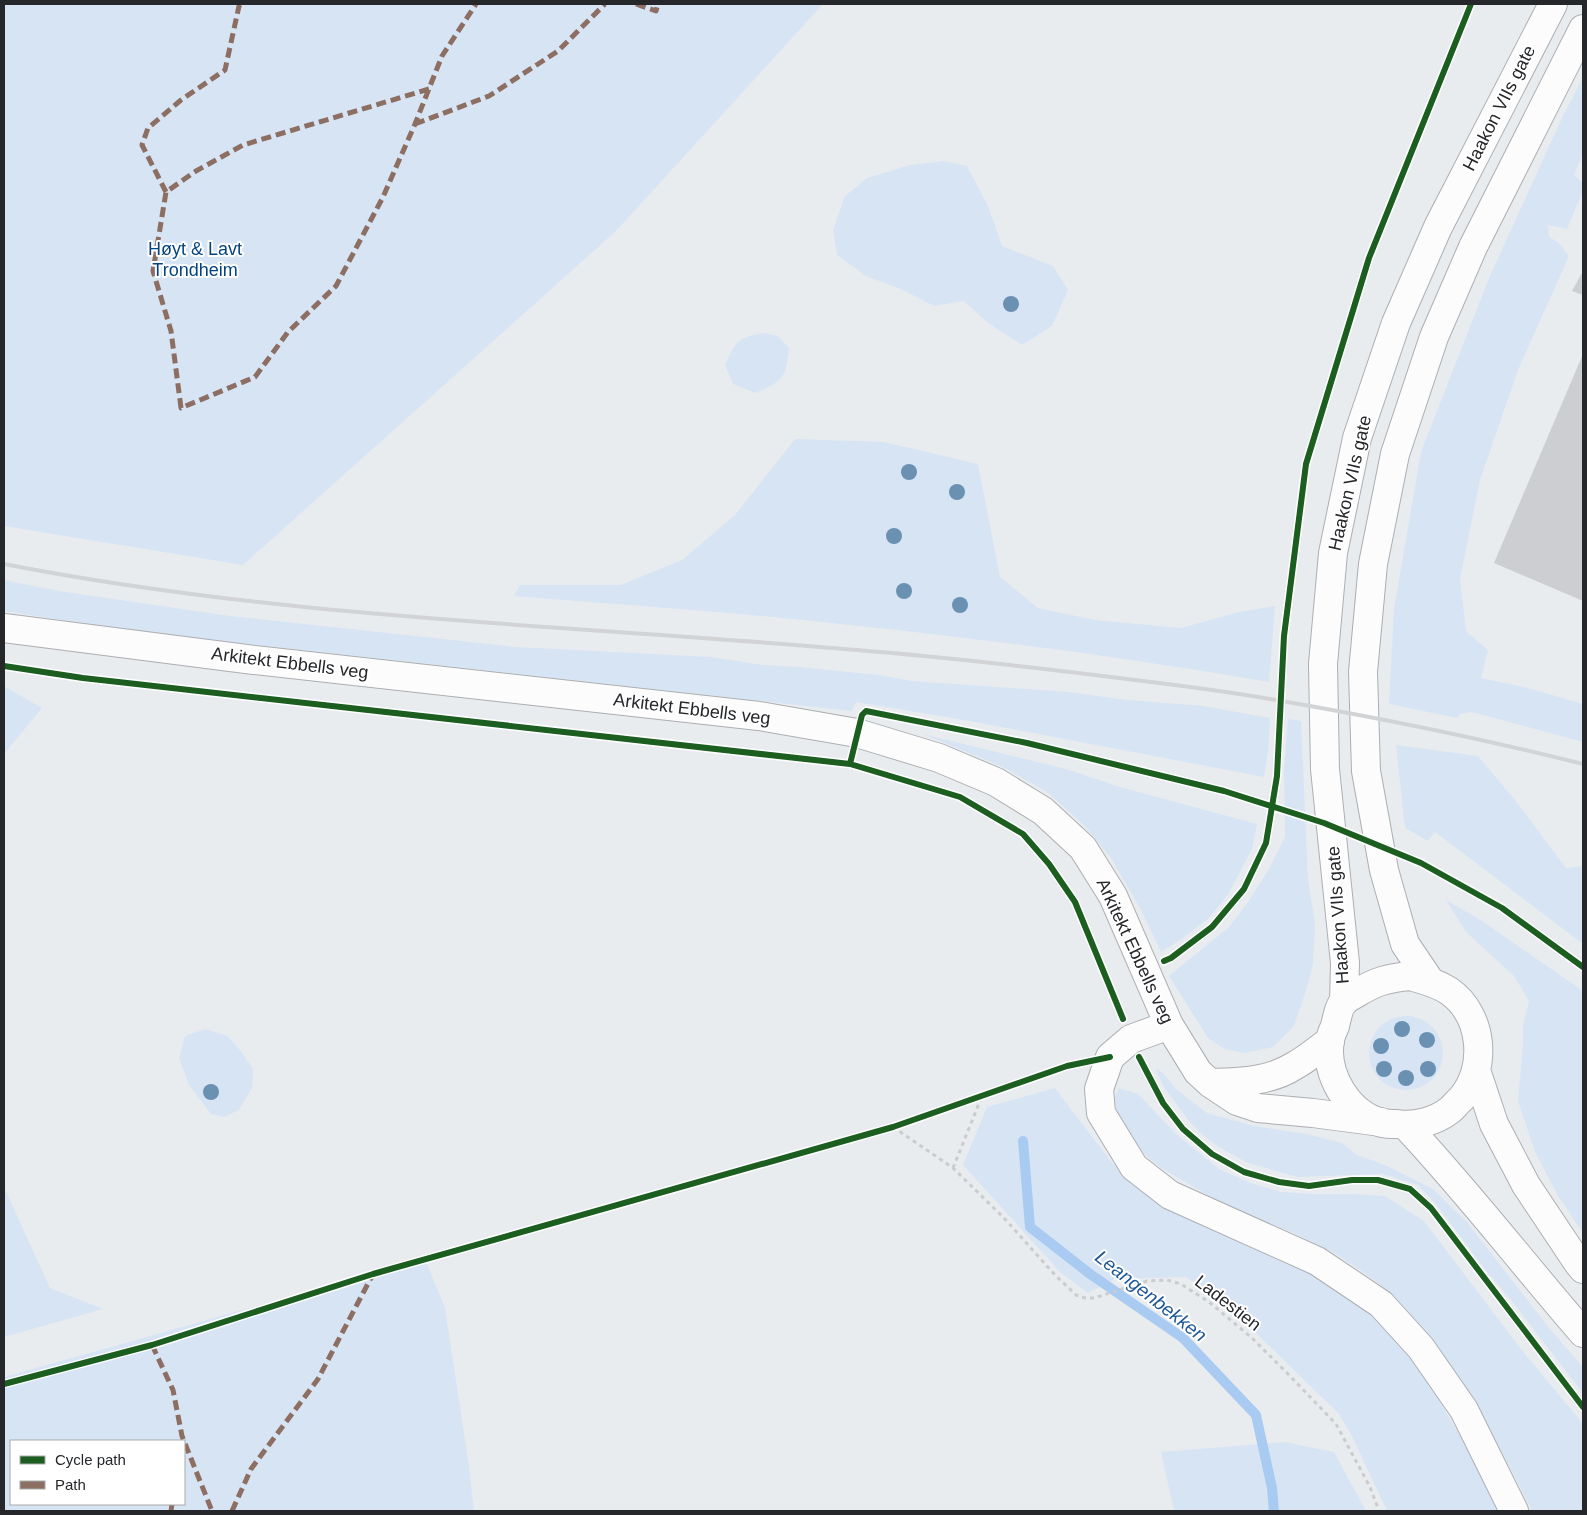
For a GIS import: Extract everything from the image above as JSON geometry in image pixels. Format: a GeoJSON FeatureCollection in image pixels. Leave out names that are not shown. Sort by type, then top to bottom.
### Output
{"type":"FeatureCollection","features":[{"type":"Feature","properties":{"kind":"main road","name":"Haakon VIIs gate"},"geometry":{"type":"LineString","coordinates":[[1344,1002],[1345,963],[1324,750],[1323,664],[1333,552],[1358,438],[1396,323],[1438,227],[1553,4]]}},
{"type":"Feature","properties":{"kind":"main road"},"geometry":{"type":"LineString","coordinates":[[1430,981],[1405,944],[1384,870],[1366,771],[1363,672],[1373,564],[1395,454],[1434,337],[1473,247],[1583,29]]}},
{"type":"Feature","properties":{"kind":"main road","name":"Arkitekt Ebbells veg"},"geometry":{"type":"LineString","coordinates":[[4,628],[254,660],[759,716],[857,733],[939,758],[996,782],[1012,791],[1043,811],[1083,848],[1113,896],[1169,1025],[1198,1072],[1210,1083],[1237,1101],[1258,1108],[1313,1113],[1393,1124]]}},
{"type":"Feature","properties":{"kind":"main road"},"geometry":{"type":"LineString","coordinates":[[1393,1124],[1429,1121],[1450,1110],[1467,1092],[1476,1070],[1479,1048],[1475,1026],[1465,1007],[1450,991],[1430,981],[1410,976],[1390,978],[1370,984],[1344,1002],[1330,1041],[1330,1061],[1336,1082],[1346,1099],[1362,1113],[1393,1124],[1444,1166],[1583,1333]]}},
{"type":"Feature","properties":{"kind":"main road"},"geometry":{"type":"LineString","coordinates":[[1169,1025],[1131,1039],[1110,1057],[1099,1089],[1101,1113],[1134,1167],[1170,1195],[1317,1261],[1381,1304],[1421,1348],[1464,1410],[1514,1511]]}},
{"type":"Feature","properties":{"kind":"main road"},"geometry":{"type":"LineString","coordinates":[[1210,1083],[1249,1081],[1276,1075],[1294,1067],[1330,1041]]}},
{"type":"Feature","properties":{"kind":"main road"},"geometry":{"type":"LineString","coordinates":[[1476,1070],[1494,1124],[1526,1185],[1583,1269]]}},
{"type":"Feature","properties":{"kind":"path"},"geometry":{"type":"LineString","coordinates":[[973,1099],[992,1092]]}},
{"type":"Feature","properties":{"kind":"path"},"geometry":{"type":"LineString","coordinates":[[953,1168],[982,1096]]}},
{"type":"Feature","properties":{"kind":"path"},"geometry":{"type":"LineString","coordinates":[[884,1130],[902,1124]]}},
{"type":"Feature","properties":{"kind":"green space","name":"Høyt & Lavt Trondheim"},"geometry":{"type":"Polygon","coordinates":[[[4,4],[823,4],[616,231],[243,565],[4,526],[4,4]]]}},
{"type":"Feature","properties":{"kind":"green space"},"geometry":{"type":"Polygon","coordinates":[[[1583,77],[1583,154],[1574,175],[1583,183],[1583,191],[1567,229],[1548,225],[1549,237],[1558,242],[1569,256],[1518,370],[1480,480],[1460,579],[1466,631],[1488,650],[1481,678],[1528,688],[1583,704],[1583,742],[1472,712],[1460,714],[1457,718],[1389,704],[1394,609],[1421,452],[1489,278],[1562,118],[1583,77]]]}},
{"type":"Feature","properties":{"kind":"green space"},"geometry":{"type":"Polygon","coordinates":[[[944,161],[967,166],[988,206],[1002,246],[1053,266],[1068,290],[1052,326],[1022,345],[988,323],[964,301],[934,306],[903,290],[866,276],[837,255],[833,230],[845,196],[867,178],[910,165],[944,161]]]}},
{"type":"Feature","properties":{"kind":"green space"},"geometry":{"type":"Polygon","coordinates":[[[763,333],[778,336],[789,348],[788,358],[781,378],[772,385],[755,393],[733,384],[725,365],[738,342],[763,333]]]}},
{"type":"Feature","properties":{"kind":"green space"},"geometry":{"type":"Polygon","coordinates":[[[795,439],[884,442],[978,464],[1000,577],[1038,608],[1095,620],[1181,628],[1239,612],[1275,606],[1269,682],[1094,655],[919,633],[731,613],[514,596],[520,585],[621,585],[682,560],[735,515],[795,439]]]}},
{"type":"Feature","properties":{"kind":"green space"},"geometry":{"type":"Polygon","coordinates":[[[4,580],[59,591],[230,616],[516,647],[711,657],[763,665],[879,675],[912,681],[1068,692],[1128,700],[1203,706],[1270,718],[1268,752],[1264,777],[970,721],[856,702],[851,711],[140,632],[4,611],[4,580]]]}},
{"type":"Feature","properties":{"kind":"green space"},"geometry":{"type":"Polygon","coordinates":[[[4,686],[42,708],[4,754],[4,686]]]}},
{"type":"Feature","properties":{"kind":"green space"},"geometry":{"type":"Polygon","coordinates":[[[1288,719],[1301,721],[1308,880],[1315,923],[1313,964],[1294,1026],[1273,1047],[1245,1053],[1224,1049],[1208,1038],[1169,976],[1229,927],[1269,869],[1285,837],[1284,771],[1288,719]]]}},
{"type":"Feature","properties":{"kind":"green space"},"geometry":{"type":"Polygon","coordinates":[[[923,734],[1066,769],[1120,787],[1257,824],[1252,849],[1229,893],[1208,919],[1161,952],[1141,910],[1111,858],[1085,826],[1047,792],[1003,767],[923,734]]]}},
{"type":"Feature","properties":{"kind":"green space"},"geometry":{"type":"Polygon","coordinates":[[[1396,745],[1478,756],[1519,805],[1566,868],[1583,866],[1583,944],[1435,832],[1428,841],[1405,828],[1396,745]]]}},
{"type":"Feature","properties":{"kind":"green space"},"geometry":{"type":"Polygon","coordinates":[[[1446,900],[1482,921],[1583,991],[1583,1233],[1557,1194],[1535,1152],[1518,1101],[1523,1026],[1529,1001],[1514,976],[1466,932],[1446,900]]]}},
{"type":"Feature","properties":{"kind":"green space"},"geometry":{"type":"Polygon","coordinates":[[[1406,1016],[1427,1022],[1437,1032],[1443,1053],[1437,1074],[1427,1084],[1406,1090],[1385,1084],[1375,1074],[1369,1053],[1375,1032],[1385,1022],[1406,1016]]]}},
{"type":"Feature","properties":{"kind":"green space"},"geometry":{"type":"Polygon","coordinates":[[[205,1029],[228,1036],[253,1069],[252,1088],[239,1110],[224,1117],[211,1114],[189,1085],[179,1058],[185,1036],[205,1029]]]}},
{"type":"Feature","properties":{"kind":"green space"},"geometry":{"type":"Polygon","coordinates":[[[1156,1069],[1162,1072],[1177,1090],[1207,1113],[1254,1126],[1307,1134],[1342,1143],[1357,1155],[1385,1165],[1433,1189],[1467,1222],[1549,1328],[1583,1367],[1583,1393],[1436,1204],[1418,1185],[1383,1174],[1297,1177],[1248,1163],[1217,1146],[1189,1121],[1163,1086],[1156,1069]]]}},
{"type":"Feature","properties":{"kind":"green space"},"geometry":{"type":"Polygon","coordinates":[[[1055,1088],[1112,1163],[1149,1195],[1317,1274],[1374,1315],[1399,1341],[1426,1378],[1480,1470],[1499,1511],[1387,1511],[1352,1436],[1339,1414],[1225,1303],[1186,1277],[1115,1279],[1088,1293],[1061,1273],[963,1165],[987,1107],[1055,1088]]]}},
{"type":"Feature","properties":{"kind":"green space"},"geometry":{"type":"Polygon","coordinates":[[[1119,1088],[1138,1094],[1176,1134],[1219,1169],[1251,1183],[1281,1192],[1385,1196],[1424,1221],[1521,1349],[1583,1424],[1583,1511],[1532,1511],[1490,1429],[1470,1396],[1407,1310],[1377,1282],[1336,1254],[1292,1232],[1221,1203],[1163,1169],[1145,1155],[1127,1132],[1117,1113],[1114,1099],[1119,1088]]]}},
{"type":"Feature","properties":{"kind":"green space"},"geometry":{"type":"Polygon","coordinates":[[[4,1187],[50,1288],[103,1309],[4,1337],[4,1187]]]}},
{"type":"Feature","properties":{"kind":"green space"},"geometry":{"type":"Polygon","coordinates":[[[425,1259],[445,1308],[474,1511],[4,1511],[4,1377],[425,1259]]]}},
{"type":"Feature","properties":{"kind":"green space"},"geometry":{"type":"Polygon","coordinates":[[[1285,1442],[1334,1452],[1366,1511],[1174,1511],[1161,1452],[1285,1442]]]}},
{"type":"Feature","properties":{"kind":"building"},"geometry":{"type":"Polygon","coordinates":[[[1583,271],[1583,295],[1572,291],[1583,271]]]}},
{"type":"Feature","properties":{"kind":"building"},"geometry":{"type":"Polygon","coordinates":[[[1583,354],[1583,601],[1494,563],[1583,354]]]}},
{"type":"Feature","properties":{"kind":"waterway","name":"Leangenbekken"},"geometry":{"type":"LineString","coordinates":[[1023,1141],[1030,1227],[1090,1274],[1183,1338],[1256,1415],[1272,1488],[1274,1511]]}},
{"type":"Feature","properties":{"kind":"railway"},"geometry":{"type":"LineString","coordinates":[[4,564],[110,582],[322,609],[889,653],[1020,666],[1176,685],[1251,696],[1388,721],[1505,745],[1583,764]]}},
{"type":"Feature","properties":{"kind":"marked path"},"geometry":{"type":"LineString","coordinates":[[166,192],[142,145],[148,128],[181,100],[225,70],[239,6],[242,4]]}},
{"type":"Feature","properties":{"kind":"marked path"},"geometry":{"type":"LineString","coordinates":[[429,89],[243,145],[196,171],[166,192],[153,271],[171,331],[181,408],[255,377],[288,332],[336,286],[383,197],[415,124],[442,56],[476,4]]}},
{"type":"Feature","properties":{"kind":"marked path"},"geometry":{"type":"LineString","coordinates":[[415,124],[489,96],[558,51],[605,4]]}},
{"type":"Feature","properties":{"kind":"marked path"},"geometry":{"type":"LineString","coordinates":[[636,4],[656,11],[658,4]]}},
{"type":"Feature","properties":{"kind":"marked path"},"geometry":{"type":"LineString","coordinates":[[232,1511],[251,1469],[318,1379],[373,1274]]}},
{"type":"Feature","properties":{"kind":"marked path"},"geometry":{"type":"LineString","coordinates":[[152,1345],[173,1390],[184,1440]]}},
{"type":"Feature","properties":{"kind":"marked path"},"geometry":{"type":"LineString","coordinates":[[185,1444],[212,1511]]}},
{"type":"Feature","properties":{"kind":"marked path"},"geometry":{"type":"LineString","coordinates":[[171,1511],[172,1505]]}},
{"type":"Feature","properties":{"kind":"cycle path"},"geometry":{"type":"LineString","coordinates":[[1164,961],[1171,958],[1212,927],[1244,889],[1266,843],[1277,776],[1284,636],[1306,464],[1369,258],[1471,4]]}},
{"type":"Feature","properties":{"kind":"cycle path"},"geometry":{"type":"LineString","coordinates":[[4,666],[83,678],[850,764],[960,797],[1023,834],[1049,864],[1075,902],[1123,1019]]}},
{"type":"Feature","properties":{"kind":"cycle path"},"geometry":{"type":"LineString","coordinates":[[850,764],[862,715],[866,711],[1027,743],[1224,791],[1324,823],[1421,863],[1502,908],[1583,967]]}},
{"type":"Feature","properties":{"kind":"cycle path"},"geometry":{"type":"LineString","coordinates":[[4,1384],[152,1345],[373,1274],[893,1127],[1067,1066],[1110,1057]]}},
{"type":"Feature","properties":{"kind":"cycle path"},"geometry":{"type":"LineString","coordinates":[[1139,1057],[1163,1103],[1183,1129],[1212,1154],[1244,1172],[1279,1182],[1309,1186],[1352,1180],[1378,1180],[1410,1189],[1431,1208],[1583,1407]]}}]}
